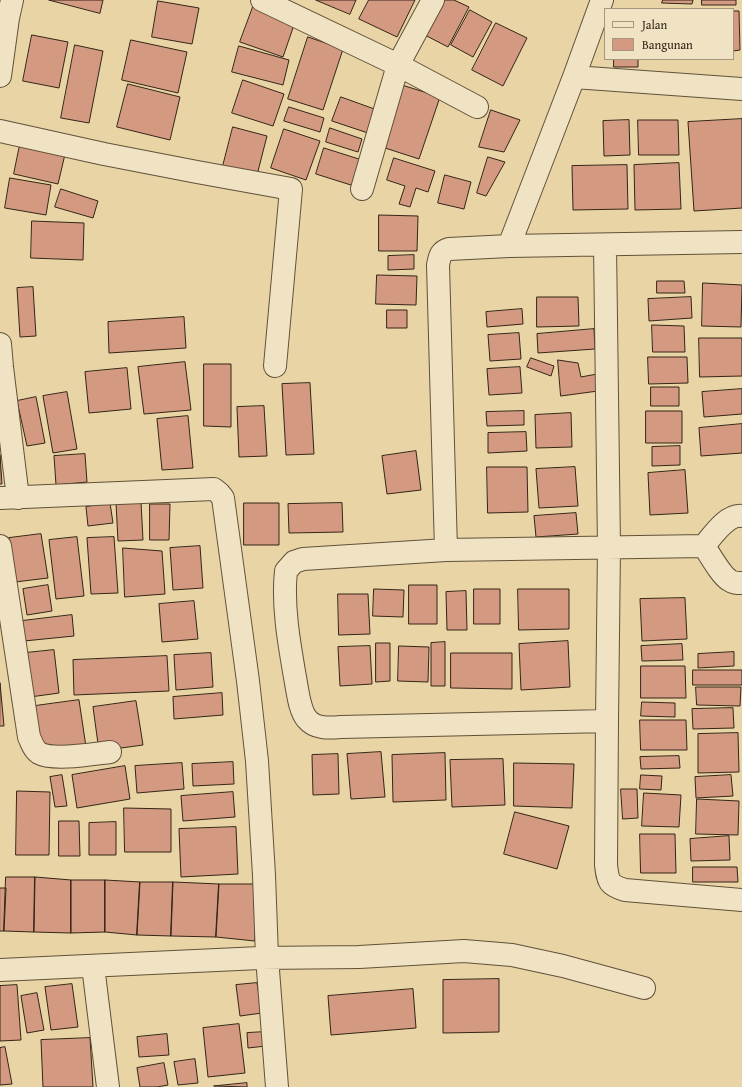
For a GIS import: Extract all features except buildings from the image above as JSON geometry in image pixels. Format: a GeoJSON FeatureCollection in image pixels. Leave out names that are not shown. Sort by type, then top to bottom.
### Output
{"type":"FeatureCollection","features":[{"type":"Feature","properties":{"kind":"street"},"geometry":{"type":"LineString","coordinates":[[0,76],[12,0]]}},
{"type":"Feature","properties":{"kind":"street"},"geometry":{"type":"LineString","coordinates":[[262,0],[398,65],[477,107]]}},
{"type":"Feature","properties":{"kind":"street"},"geometry":{"type":"LineString","coordinates":[[362,189],[398,65],[433,0]]}},
{"type":"Feature","properties":{"kind":"street"},"geometry":{"type":"LineString","coordinates":[[509,246],[602,0]]}},
{"type":"Feature","properties":{"kind":"street"},"geometry":{"type":"LineString","coordinates":[[574,77],[742,89]]}},
{"type":"Feature","properties":{"kind":"street"},"geometry":{"type":"LineString","coordinates":[[0,131],[189,171],[291,188],[275,366]]}},
{"type":"Feature","properties":{"kind":"street"},"geometry":{"type":"LineString","coordinates":[[446,550],[438,265],[440,255],[444,251],[449,250],[509,246],[742,242]]}},
{"type":"Feature","properties":{"kind":"street"},"geometry":{"type":"LineString","coordinates":[[605,245],[609,547],[607,875],[610,882],[616,888],[625,890],[742,900]]}},
{"type":"Feature","properties":{"kind":"street"},"geometry":{"type":"LineString","coordinates":[[0,344],[9,498],[214,489],[223,498],[247,673],[257,761],[267,957],[277,1087]]}},
{"type":"Feature","properties":{"kind":"street"},"geometry":{"type":"LineString","coordinates":[[607,721],[325,728],[314,725],[306,718],[300,704],[289,643],[285,596],[286,571],[294,562],[303,559],[446,550],[704,546],[731,517],[739,515],[742,516]]}},
{"type":"Feature","properties":{"kind":"street"},"geometry":{"type":"LineString","coordinates":[[0,546],[29,737],[33,747],[40,753],[63,757],[110,752]]}},
{"type":"Feature","properties":{"kind":"street"},"geometry":{"type":"LineString","coordinates":[[704,546],[730,581],[742,583]]}},
{"type":"Feature","properties":{"kind":"street"},"geometry":{"type":"LineString","coordinates":[[0,970],[267,957],[359,957],[464,952],[512,955],[563,966],[644,988]]}},
{"type":"Feature","properties":{"kind":"street"},"geometry":{"type":"LineString","coordinates":[[93,966],[108,1087]]}}]}
